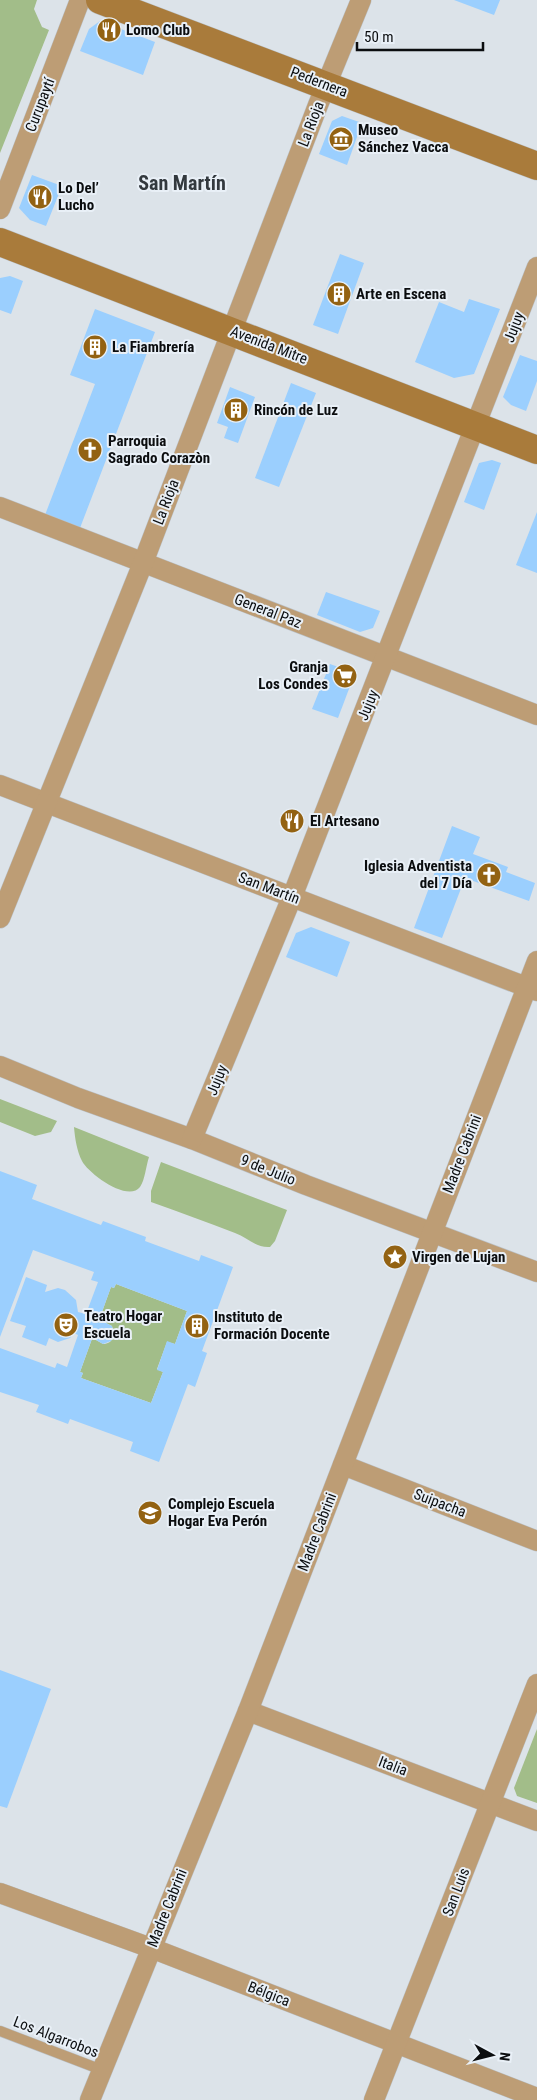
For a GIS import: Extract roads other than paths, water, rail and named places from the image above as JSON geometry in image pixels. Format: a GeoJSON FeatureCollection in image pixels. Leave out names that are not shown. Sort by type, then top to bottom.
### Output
{"type":"FeatureCollection","features":[{"type":"Feature","properties":{"kind":"main road","name":"Pedernera"},"geometry":{"type":"LineString","coordinates":[[100,0],[537,166]]}},
{"type":"Feature","properties":{"kind":"main road","name":"Avenida Mitre"},"geometry":{"type":"LineString","coordinates":[[0,242],[537,450]]}},
{"type":"Feature","properties":{"kind":"street","name":"Curupaytí"},"geometry":{"type":"LineString","coordinates":[[0,209],[80,0]]}},
{"type":"Feature","properties":{"kind":"street","name":"La Rioja"},"geometry":{"type":"LineString","coordinates":[[0,918],[143,563],[326,85],[361,0]]}},
{"type":"Feature","properties":{"kind":"street","name":"Jujuy"},"geometry":{"type":"LineString","coordinates":[[192,1139],[292,897],[387,657],[537,267]]}},
{"type":"Feature","properties":{"kind":"street","name":"General Paz"},"geometry":{"type":"LineString","coordinates":[[0,507],[537,715]]}},
{"type":"Feature","properties":{"kind":"street","name":"San Martín"},"geometry":{"type":"LineString","coordinates":[[0,785],[532,989]]}},
{"type":"Feature","properties":{"kind":"street","name":"Madre Cabrini"},"geometry":{"type":"LineString","coordinates":[[90,2100],[150,1948],[248,1711],[432,1231],[532,989],[537,960]]}},
{"type":"Feature","properties":{"kind":"street","name":"9 de Julio"},"geometry":{"type":"LineString","coordinates":[[0,1066],[78,1098],[192,1139],[306,1185],[537,1272]]}},
{"type":"Feature","properties":{"kind":"street","name":"Suipacha"},"geometry":{"type":"LineString","coordinates":[[343,1465],[537,1541]]}},
{"type":"Feature","properties":{"kind":"street","name":"San Luis"},"geometry":{"type":"LineString","coordinates":[[374,2100],[537,1684]]}},
{"type":"Feature","properties":{"kind":"street","name":"Italia"},"geometry":{"type":"LineString","coordinates":[[248,1711],[537,1821]]}},
{"type":"Feature","properties":{"kind":"street","name":"Bélgica"},"geometry":{"type":"LineString","coordinates":[[0,1893],[150,1948],[537,2098]]}},
{"type":"Feature","properties":{"kind":"lane","name":"Los Algarrobos"},"geometry":{"type":"LineString","coordinates":[[0,2031],[102,2070]]}},
{"type":"Feature","properties":{"kind":"place","name":"Lomo Club"},"geometry":{"type":"Point","coordinates":[109,30]}},
{"type":"Feature","properties":{"kind":"place","name":"Museo Sánchez Vacca"},"geometry":{"type":"Point","coordinates":[341,139]}},
{"type":"Feature","properties":{"kind":"place","name":"Lo Del’ Lucho"},"geometry":{"type":"Point","coordinates":[40,197]}},
{"type":"Feature","properties":{"kind":"place","name":"Arte en Escena"},"geometry":{"type":"Point","coordinates":[339,294]}},
{"type":"Feature","properties":{"kind":"place","name":"La Fiambrería"},"geometry":{"type":"Point","coordinates":[95,347]}},
{"type":"Feature","properties":{"kind":"place","name":"Rincón de Luz"},"geometry":{"type":"Point","coordinates":[236,410]}},
{"type":"Feature","properties":{"kind":"place","name":"Parroquia Sagrado Corazòn"},"geometry":{"type":"Point","coordinates":[90,450]}},
{"type":"Feature","properties":{"kind":"place","name":"Granja Los Condes"},"geometry":{"type":"Point","coordinates":[345,676]}},
{"type":"Feature","properties":{"kind":"place","name":"El Artesano"},"geometry":{"type":"Point","coordinates":[292,821]}},
{"type":"Feature","properties":{"kind":"place","name":"Iglesia Adventista del 7 Día"},"geometry":{"type":"Point","coordinates":[489,875]}},
{"type":"Feature","properties":{"kind":"place","name":"Virgen de Lujan"},"geometry":{"type":"Point","coordinates":[395,1257]}},
{"type":"Feature","properties":{"kind":"place","name":"Teatro Hogar Escuela"},"geometry":{"type":"Point","coordinates":[66,1325]}},
{"type":"Feature","properties":{"kind":"place","name":"Instituto de Formación Docente"},"geometry":{"type":"Point","coordinates":[197,1326]}},
{"type":"Feature","properties":{"kind":"place","name":"Complejo Escuela Hogar Eva Perón"},"geometry":{"type":"Point","coordinates":[150,1513]}},
{"type":"Feature","properties":{"kind":"district","name":"San Martín"},"geometry":{"type":"Point","coordinates":[182,183]}}]}
